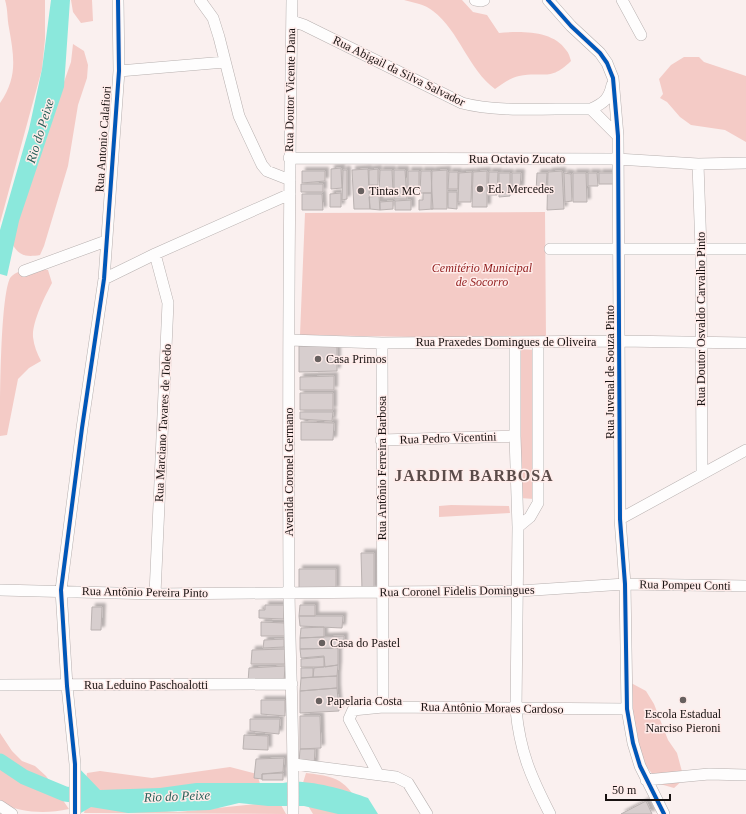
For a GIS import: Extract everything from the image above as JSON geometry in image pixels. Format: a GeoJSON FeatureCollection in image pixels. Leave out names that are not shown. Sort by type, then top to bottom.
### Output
{"type":"FeatureCollection","features":[{"type":"Feature","properties":{"kind":"street","name":"Rua Antonio Calafiori"},"geometry":{"type":"LineString","coordinates":[[75,814],[75,764],[67,686],[61,590],[82,428],[104,279],[119,71],[118,0]]}},
{"type":"Feature","properties":{"kind":"street"},"geometry":{"type":"LineString","coordinates":[[200,0],[213,18],[239,116],[262,165],[272,174],[290,180]]}},
{"type":"Feature","properties":{"kind":"street","name":"Rua Doutor Vicente Dana"},"geometry":{"type":"LineString","coordinates":[[290,180],[289,158],[292,0]]}},
{"type":"Feature","properties":{"kind":"street"},"geometry":{"type":"LineString","coordinates":[[475,0],[484,0]]}},
{"type":"Feature","properties":{"kind":"street"},"geometry":{"type":"LineString","coordinates":[[548,0],[571,26],[600,53],[614,78],[608,98],[603,104],[591,109],[618,136]]}},
{"type":"Feature","properties":{"kind":"street"},"geometry":{"type":"LineString","coordinates":[[625,1],[641,35]]}},
{"type":"Feature","properties":{"kind":"street","name":"Rua Abigail da Silva Salvador"},"geometry":{"type":"LineString","coordinates":[[292,21],[304,25],[462,103],[474,106],[500,108],[591,109]]}},
{"type":"Feature","properties":{"kind":"street"},"geometry":{"type":"LineString","coordinates":[[119,71],[225,62]]}},
{"type":"Feature","properties":{"kind":"street","name":"Rua Juvenal de Souza Pinto"},"geometry":{"type":"LineString","coordinates":[[614,78],[618,136],[620,248],[620,519],[625,584],[627,709],[633,744],[646,780],[664,814]]}},
{"type":"Feature","properties":{"kind":"street","name":"Rua Octavio Zucato"},"geometry":{"type":"LineString","coordinates":[[289,158],[618,160],[698,164],[746,163]]}},
{"type":"Feature","properties":{"kind":"street","name":"Rua Doutor Osvaldo Carvalho Pinto"},"geometry":{"type":"LineString","coordinates":[[698,164],[701,250],[702,474]]}},
{"type":"Feature","properties":{"kind":"street","name":"Avenida Coronel Germano"},"geometry":{"type":"LineString","coordinates":[[290,180],[289,592],[292,684],[293,814]]}},
{"type":"Feature","properties":{"kind":"street"},"geometry":{"type":"LineString","coordinates":[[104,279],[155,254],[290,194]]}},
{"type":"Feature","properties":{"kind":"street"},"geometry":{"type":"LineString","coordinates":[[24,271],[106,241]]}},
{"type":"Feature","properties":{"kind":"street"},"geometry":{"type":"LineString","coordinates":[[550,249],[746,249]]}},
{"type":"Feature","properties":{"kind":"street","name":"Rua Marciano Tavares de Toledo"},"geometry":{"type":"LineString","coordinates":[[155,254],[168,303],[155,594]]}},
{"type":"Feature","properties":{"kind":"street","name":"Rua Praxedes Domingues de Oliveira"},"geometry":{"type":"LineString","coordinates":[[289,340],[382,343],[538,343],[620,341],[746,343]]}},
{"type":"Feature","properties":{"kind":"street","name":"Rua Antônio Ferreira Barbosa"},"geometry":{"type":"LineString","coordinates":[[382,343],[382,707]]}},
{"type":"Feature","properties":{"kind":"street"},"geometry":{"type":"LineString","coordinates":[[515,343],[515,436],[519,591],[516,710],[519,737],[525,760],[531,778],[550,814]]}},
{"type":"Feature","properties":{"kind":"street"},"geometry":{"type":"LineString","coordinates":[[518,522],[530,517],[538,503],[538,343]]}},
{"type":"Feature","properties":{"kind":"street","name":"Rua Pedro Vicentini"},"geometry":{"type":"LineString","coordinates":[[381,440],[515,436]]}},
{"type":"Feature","properties":{"kind":"street"},"geometry":{"type":"LineString","coordinates":[[620,519],[746,450]]}},
{"type":"Feature","properties":{"kind":"street","name":"Rua Coronel Fidelis Domingues"},"geometry":{"type":"LineString","coordinates":[[289,592],[519,591],[625,584]]}},
{"type":"Feature","properties":{"kind":"street","name":"Rua Pompeu Conti"},"geometry":{"type":"LineString","coordinates":[[625,584],[746,586]]}},
{"type":"Feature","properties":{"kind":"street","name":"Rua Antônio Pereira Pinto"},"geometry":{"type":"LineString","coordinates":[[0,590],[61,590],[155,594],[289,592]]}},
{"type":"Feature","properties":{"kind":"street","name":"Rua Leduino Paschoalotti"},"geometry":{"type":"LineString","coordinates":[[0,685],[67,686],[292,684]]}},
{"type":"Feature","properties":{"kind":"street","name":"Rua Antônio Moraes Cardoso"},"geometry":{"type":"LineString","coordinates":[[378,774],[349,719],[353,710],[358,708],[382,707],[516,710],[627,709]]}},
{"type":"Feature","properties":{"kind":"street"},"geometry":{"type":"LineString","coordinates":[[293,767],[378,774],[396,777],[408,783],[427,814]]}},
{"type":"Feature","properties":{"kind":"street"},"geometry":{"type":"LineString","coordinates":[[646,780],[709,774],[746,775]]}},
{"type":"Feature","properties":{"kind":"street"},"geometry":{"type":"LineString","coordinates":[[0,806],[12,814]]}},
{"type":"Feature","properties":{"kind":"green space"},"geometry":{"type":"Polygon","coordinates":[[[5,0],[45,0],[45,39],[42,69],[0,223],[0,103],[10,84],[13,67],[12,48],[5,0]]]}},
{"type":"Feature","properties":{"kind":"green space"},"geometry":{"type":"Polygon","coordinates":[[[71,0],[92,0],[93,21],[81,23],[73,12],[71,0]]]}},
{"type":"Feature","properties":{"kind":"green space"},"geometry":{"type":"Polygon","coordinates":[[[404,0],[462,0],[473,12],[487,15],[499,33],[526,32],[544,35],[560,43],[568,53],[571,61],[552,74],[519,76],[503,83],[495,89],[478,71],[450,29],[433,11],[419,4],[404,0]]]}},
{"type":"Feature","properties":{"kind":"green space"},"geometry":{"type":"Polygon","coordinates":[[[73,44],[84,51],[88,65],[87,78],[78,105],[68,166],[40,255],[24,255],[15,248],[9,238],[71,62],[73,44]]]}},
{"type":"Feature","properties":{"kind":"green space"},"geometry":{"type":"Polygon","coordinates":[[[684,57],[699,57],[704,62],[746,76],[746,142],[725,130],[691,125],[680,117],[667,102],[660,98],[663,94],[659,79],[671,65],[684,57]]]}},
{"type":"Feature","properties":{"kind":"green space","name":"Cemitério Municipal de Socorro"},"geometry":{"type":"Polygon","coordinates":[[[545,212],[546,339],[300,335],[305,213],[545,212]]]}},
{"type":"Feature","properties":{"kind":"green space"},"geometry":{"type":"Polygon","coordinates":[[[34,268],[48,270],[52,283],[40,309],[33,331],[34,343],[41,361],[29,368],[18,379],[7,435],[0,436],[2,329],[7,290],[10,278],[12,276],[21,271],[34,268]]]}},
{"type":"Feature","properties":{"kind":"green space"},"geometry":{"type":"Polygon","coordinates":[[[519,349],[535,350],[534,499],[520,498],[519,349]]]}},
{"type":"Feature","properties":{"kind":"green space"},"geometry":{"type":"Polygon","coordinates":[[[439,506],[509,506],[510,513],[439,517],[439,506]]]}},
{"type":"Feature","properties":{"kind":"green space"},"geometry":{"type":"Polygon","coordinates":[[[633,684],[646,691],[654,704],[668,740],[677,753],[684,779],[674,788],[660,784],[643,762],[624,687],[633,684]]]}},
{"type":"Feature","properties":{"kind":"green space"},"geometry":{"type":"Polygon","coordinates":[[[0,733],[12,751],[22,761],[35,766],[46,776],[69,809],[52,812],[34,812],[17,809],[0,803],[0,733]]]}},
{"type":"Feature","properties":{"kind":"green space"},"geometry":{"type":"Polygon","coordinates":[[[230,767],[257,774],[261,787],[90,793],[85,786],[87,773],[100,771],[152,778],[230,767]]]}},
{"type":"Feature","properties":{"kind":"green space"},"geometry":{"type":"Polygon","coordinates":[[[306,773],[329,777],[343,783],[354,795],[366,814],[313,814],[304,799],[302,786],[306,773]]]}},
{"type":"Feature","properties":{"kind":"green space"},"geometry":{"type":"Polygon","coordinates":[[[267,803],[281,805],[286,814],[84,813],[86,805],[178,812],[267,803]]]}},
{"type":"Feature","properties":{"kind":"water"},"geometry":{"type":"Polygon","coordinates":[[[51,0],[70,0],[64,87],[19,221],[7,276],[0,274],[0,230],[29,129],[42,69],[51,0]]]}},
{"type":"Feature","properties":{"kind":"water"},"geometry":{"type":"Polygon","coordinates":[[[75,764],[100,790],[160,788],[196,783],[303,782],[337,788],[368,798],[378,814],[338,814],[304,806],[268,806],[239,803],[210,810],[128,813],[91,807],[79,814],[75,764]]]}},
{"type":"Feature","properties":{"kind":"building"},"geometry":{"type":"Polygon","coordinates":[[[341,168],[342,188],[331,189],[331,169],[341,168]]]}},
{"type":"Feature","properties":{"kind":"building","name":"Tintas MC"},"geometry":{"type":"Polygon","coordinates":[[[368,169],[370,209],[354,209],[352,170],[368,169]]]}},
{"type":"Feature","properties":{"kind":"building"},"geometry":{"type":"Polygon","coordinates":[[[378,169],[378,185],[369,185],[369,170],[378,169]]]}},
{"type":"Feature","properties":{"kind":"building"},"geometry":{"type":"Polygon","coordinates":[[[343,170],[347,170],[347,199],[342,200],[343,170]]]}},
{"type":"Feature","properties":{"kind":"building"},"geometry":{"type":"Polygon","coordinates":[[[380,170],[392,170],[393,192],[379,192],[380,170]]]}},
{"type":"Feature","properties":{"kind":"building"},"geometry":{"type":"Polygon","coordinates":[[[394,170],[405,170],[407,199],[394,199],[394,170]]]}},
{"type":"Feature","properties":{"kind":"building"},"geometry":{"type":"Polygon","coordinates":[[[447,170],[447,209],[431,209],[432,171],[447,170]]]}},
{"type":"Feature","properties":{"kind":"building"},"geometry":{"type":"Polygon","coordinates":[[[302,171],[325,171],[325,181],[302,183],[302,171]]]}},
{"type":"Feature","properties":{"kind":"building"},"geometry":{"type":"Polygon","coordinates":[[[408,171],[419,171],[419,189],[408,189],[408,171]]]}},
{"type":"Feature","properties":{"kind":"building"},"geometry":{"type":"Polygon","coordinates":[[[421,171],[431,171],[432,193],[420,193],[421,171]]]}},
{"type":"Feature","properties":{"kind":"building","name":"Ed. Mercedes"},"geometry":{"type":"Polygon","coordinates":[[[487,171],[487,207],[472,207],[473,172],[487,171]]]}},
{"type":"Feature","properties":{"kind":"building"},"geometry":{"type":"Polygon","coordinates":[[[562,171],[564,209],[547,210],[548,172],[562,171]]]}},
{"type":"Feature","properties":{"kind":"building"},"geometry":{"type":"Polygon","coordinates":[[[449,172],[458,172],[458,189],[448,189],[449,172]]]}},
{"type":"Feature","properties":{"kind":"building"},"geometry":{"type":"Polygon","coordinates":[[[472,172],[471,202],[458,202],[459,173],[472,172]]]}},
{"type":"Feature","properties":{"kind":"building"},"geometry":{"type":"Polygon","coordinates":[[[489,172],[498,172],[497,195],[488,195],[489,172]]]}},
{"type":"Feature","properties":{"kind":"building"},"geometry":{"type":"Polygon","coordinates":[[[499,173],[510,173],[510,196],[499,197],[499,173]]]}},
{"type":"Feature","properties":{"kind":"building"},"geometry":{"type":"Polygon","coordinates":[[[512,173],[521,173],[520,189],[512,189],[512,173]]]}},
{"type":"Feature","properties":{"kind":"building"},"geometry":{"type":"Polygon","coordinates":[[[537,173],[547,173],[546,192],[536,192],[537,173]]]}},
{"type":"Feature","properties":{"kind":"building"},"geometry":{"type":"Polygon","coordinates":[[[564,173],[571,174],[572,201],[565,202],[564,173]]]}},
{"type":"Feature","properties":{"kind":"building"},"geometry":{"type":"Polygon","coordinates":[[[573,173],[586,173],[587,202],[573,202],[573,173]]]}},
{"type":"Feature","properties":{"kind":"building"},"geometry":{"type":"Polygon","coordinates":[[[588,173],[597,173],[598,186],[588,186],[588,173]]]}},
{"type":"Feature","properties":{"kind":"building"},"geometry":{"type":"Polygon","coordinates":[[[599,173],[615,173],[615,184],[599,184],[599,173]]]}},
{"type":"Feature","properties":{"kind":"building"},"geometry":{"type":"Polygon","coordinates":[[[301,184],[323,184],[323,192],[301,192],[301,184]]]}},
{"type":"Feature","properties":{"kind":"building"},"geometry":{"type":"Polygon","coordinates":[[[448,192],[457,192],[457,209],[448,208],[448,192]]]}},
{"type":"Feature","properties":{"kind":"building"},"geometry":{"type":"Polygon","coordinates":[[[341,193],[341,207],[330,207],[330,194],[341,193]]]}},
{"type":"Feature","properties":{"kind":"building"},"geometry":{"type":"Polygon","coordinates":[[[423,193],[432,193],[433,209],[419,210],[419,200],[423,200],[423,193]]]}},
{"type":"Feature","properties":{"kind":"building"},"geometry":{"type":"Polygon","coordinates":[[[302,194],[322,194],[323,210],[302,210],[302,194]]]}},
{"type":"Feature","properties":{"kind":"building"},"geometry":{"type":"Polygon","coordinates":[[[379,196],[380,210],[370,209],[369,197],[379,196]]]}},
{"type":"Feature","properties":{"kind":"building"},"geometry":{"type":"Polygon","coordinates":[[[411,200],[411,210],[395,210],[395,201],[411,200]]]}},
{"type":"Feature","properties":{"kind":"building"},"geometry":{"type":"Polygon","coordinates":[[[393,201],[393,209],[380,210],[380,202],[393,201]]]}},
{"type":"Feature","properties":{"kind":"building","name":"Casa Primos"},"geometry":{"type":"Polygon","coordinates":[[[299,346],[337,346],[337,371],[299,372],[299,346]]]}},
{"type":"Feature","properties":{"kind":"building"},"geometry":{"type":"Polygon","coordinates":[[[334,376],[334,390],[300,390],[300,377],[334,376]]]}},
{"type":"Feature","properties":{"kind":"building"},"geometry":{"type":"Polygon","coordinates":[[[300,393],[333,393],[333,410],[300,410],[300,393]]]}},
{"type":"Feature","properties":{"kind":"building"},"geometry":{"type":"Polygon","coordinates":[[[300,412],[333,412],[332,421],[300,419],[300,412]]]}},
{"type":"Feature","properties":{"kind":"building"},"geometry":{"type":"Polygon","coordinates":[[[301,422],[334,423],[333,440],[301,440],[301,422]]]}},
{"type":"Feature","properties":{"kind":"building"},"geometry":{"type":"Polygon","coordinates":[[[361,553],[374,553],[374,590],[362,590],[361,553]]]}},
{"type":"Feature","properties":{"kind":"building"},"geometry":{"type":"Polygon","coordinates":[[[299,569],[336,569],[336,590],[299,590],[299,569]]]}},
{"type":"Feature","properties":{"kind":"building"},"geometry":{"type":"Polygon","coordinates":[[[265,605],[284,605],[284,619],[259,618],[259,610],[265,610],[265,605]]]}},
{"type":"Feature","properties":{"kind":"building"},"geometry":{"type":"Polygon","coordinates":[[[300,605],[315,605],[315,616],[299,616],[300,605]]]}},
{"type":"Feature","properties":{"kind":"building"},"geometry":{"type":"Polygon","coordinates":[[[92,607],[102,607],[101,630],[91,630],[92,607]]]}},
{"type":"Feature","properties":{"kind":"building"},"geometry":{"type":"Polygon","coordinates":[[[299,616],[343,616],[342,628],[300,626],[299,616]]]}},
{"type":"Feature","properties":{"kind":"building"},"geometry":{"type":"Polygon","coordinates":[[[261,622],[285,623],[285,636],[261,636],[261,622]]]}},
{"type":"Feature","properties":{"kind":"building"},"geometry":{"type":"Polygon","coordinates":[[[324,627],[324,637],[300,638],[301,628],[324,627]]]}},
{"type":"Feature","properties":{"kind":"building","name":"Casa do Pastel"},"geometry":{"type":"Polygon","coordinates":[[[344,636],[344,648],[300,649],[300,638],[344,636]]]}},
{"type":"Feature","properties":{"kind":"building"},"geometry":{"type":"Polygon","coordinates":[[[284,639],[284,647],[263,648],[264,640],[284,639]]]}},
{"type":"Feature","properties":{"kind":"building"},"geometry":{"type":"Polygon","coordinates":[[[338,648],[338,665],[325,667],[324,656],[301,658],[300,649],[338,648]]]}},
{"type":"Feature","properties":{"kind":"building"},"geometry":{"type":"Polygon","coordinates":[[[285,649],[285,664],[251,664],[252,650],[285,649]]]}},
{"type":"Feature","properties":{"kind":"building"},"geometry":{"type":"Polygon","coordinates":[[[324,657],[324,667],[301,667],[301,659],[324,657]]]}},
{"type":"Feature","properties":{"kind":"building"},"geometry":{"type":"Polygon","coordinates":[[[338,665],[337,676],[313,677],[314,668],[338,665]]]}},
{"type":"Feature","properties":{"kind":"building"},"geometry":{"type":"Polygon","coordinates":[[[285,666],[284,682],[248,682],[249,668],[285,666]]]}},
{"type":"Feature","properties":{"kind":"building"},"geometry":{"type":"Polygon","coordinates":[[[301,668],[313,668],[313,677],[301,678],[301,668]]]}},
{"type":"Feature","properties":{"kind":"building"},"geometry":{"type":"Polygon","coordinates":[[[337,676],[337,688],[300,691],[301,678],[337,676]]]}},
{"type":"Feature","properties":{"kind":"building","name":"Papelaria Costa"},"geometry":{"type":"Polygon","coordinates":[[[337,688],[339,711],[300,713],[300,691],[337,688]]]}},
{"type":"Feature","properties":{"kind":"building"},"geometry":{"type":"Polygon","coordinates":[[[261,700],[285,700],[285,716],[261,714],[261,700]]]}},
{"type":"Feature","properties":{"kind":"building"},"geometry":{"type":"Polygon","coordinates":[[[300,716],[320,716],[321,748],[300,749],[300,716]]]}},
{"type":"Feature","properties":{"kind":"building"},"geometry":{"type":"Polygon","coordinates":[[[250,719],[280,719],[279,734],[250,731],[250,719]]]}},
{"type":"Feature","properties":{"kind":"building"},"geometry":{"type":"Polygon","coordinates":[[[244,735],[268,736],[268,750],[243,749],[244,735]]]}},
{"type":"Feature","properties":{"kind":"building"},"geometry":{"type":"Polygon","coordinates":[[[300,749],[315,749],[314,767],[299,763],[300,749]]]}},
{"type":"Feature","properties":{"kind":"building"},"geometry":{"type":"Polygon","coordinates":[[[284,758],[283,772],[262,774],[262,779],[254,778],[256,759],[284,758]]]}},
{"type":"Feature","properties":{"kind":"building"},"geometry":{"type":"Polygon","coordinates":[[[283,773],[283,780],[262,780],[262,774],[283,773]]]}},
{"type":"Feature","properties":{"kind":"building"},"geometry":{"type":"Polygon","coordinates":[[[646,801],[652,814],[621,814],[646,801]]]}},
{"type":"Feature","properties":{"kind":"waterway","name":"Rio do Peixe"},"geometry":{"type":"LineString","coordinates":[[0,761],[24,777],[65,794],[89,797]]}},
{"type":"Feature","properties":{"kind":"cycle path"},"geometry":{"type":"LineString","coordinates":[[75,814],[75,764],[67,686],[61,590],[82,428],[104,279],[119,71],[118,0]]}},
{"type":"Feature","properties":{"kind":"cycle path"},"geometry":{"type":"LineString","coordinates":[[548,0],[571,26],[600,53],[607,63],[613,78],[618,136],[620,519],[625,584],[627,709],[633,743],[640,766],[664,814]]}},
{"type":"Feature","properties":{"kind":"place","name":"Ed. Mercedes"},"geometry":{"type":"Point","coordinates":[480,189]}},
{"type":"Feature","properties":{"kind":"place","name":"Tintas MC"},"geometry":{"type":"Point","coordinates":[361,191]}},
{"type":"Feature","properties":{"kind":"place","name":"Casa Primos"},"geometry":{"type":"Point","coordinates":[318,359]}},
{"type":"Feature","properties":{"kind":"place","name":"Casa do Pastel"},"geometry":{"type":"Point","coordinates":[322,643]}},
{"type":"Feature","properties":{"kind":"place","name":"Escola Estadual Narciso Pieroni"},"geometry":{"type":"Point","coordinates":[683,700]}},
{"type":"Feature","properties":{"kind":"place","name":"Papelaria Costa"},"geometry":{"type":"Point","coordinates":[319,701]}},
{"type":"Feature","properties":{"kind":"district","name":"JARDIM BARBOSA"},"geometry":{"type":"Point","coordinates":[474,475]}}]}
